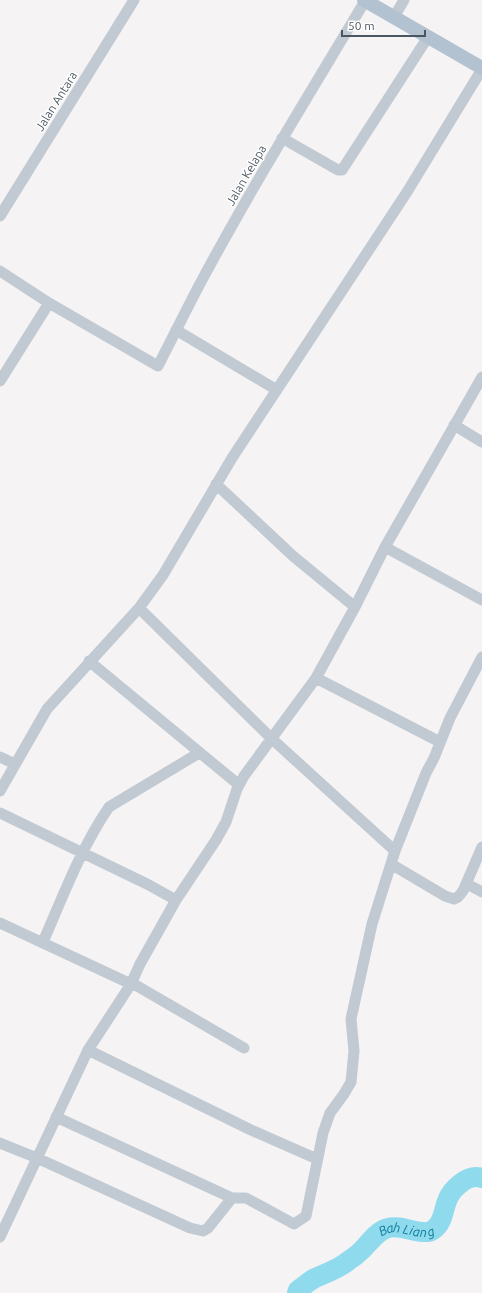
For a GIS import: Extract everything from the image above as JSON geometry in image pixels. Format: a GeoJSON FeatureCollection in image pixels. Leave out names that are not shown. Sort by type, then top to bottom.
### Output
{"type":"FeatureCollection","features":[{"type":"Feature","properties":{"kind":"main road"},"geometry":{"type":"LineString","coordinates":[[364,0],[482,68]]}},
{"type":"Feature","properties":{"kind":"street","name":"Jalan Antara"},"geometry":{"type":"LineString","coordinates":[[0,216],[134,0]]}},
{"type":"Feature","properties":{"kind":"street","name":"Jalan Kelapa"},"geometry":{"type":"LineString","coordinates":[[49,303],[158,366],[205,274],[282,138],[364,0]]}},
{"type":"Feature","properties":{"kind":"street"},"geometry":{"type":"LineString","coordinates":[[394,17],[404,0]]}},
{"type":"Feature","properties":{"kind":"street"},"geometry":{"type":"LineString","coordinates":[[282,138],[338,170],[342,170],[428,37]]}},
{"type":"Feature","properties":{"kind":"street"},"geometry":{"type":"LineString","coordinates":[[0,791],[47,709],[89,661],[139,608],[163,575],[216,484],[407,192],[482,68]]}},
{"type":"Feature","properties":{"kind":"street"},"geometry":{"type":"LineString","coordinates":[[0,271],[49,303],[0,381]]}},
{"type":"Feature","properties":{"kind":"street"},"geometry":{"type":"LineString","coordinates":[[176,330],[277,390]]}},
{"type":"Feature","properties":{"kind":"street"},"geometry":{"type":"LineString","coordinates":[[0,1237],[88,1050],[131,984],[140,964],[176,900],[216,840],[226,822],[239,785],[244,776],[316,678],[355,607],[385,547],[482,377]]}},
{"type":"Feature","properties":{"kind":"street"},"geometry":{"type":"LineString","coordinates":[[454,425],[482,442]]}},
{"type":"Feature","properties":{"kind":"street"},"geometry":{"type":"LineString","coordinates":[[216,484],[293,556],[355,607]]}},
{"type":"Feature","properties":{"kind":"street"},"geometry":{"type":"LineString","coordinates":[[385,547],[482,600]]}},
{"type":"Feature","properties":{"kind":"street"},"geometry":{"type":"LineString","coordinates":[[139,608],[271,738],[395,851]]}},
{"type":"Feature","properties":{"kind":"street"},"geometry":{"type":"LineString","coordinates":[[56,1117],[232,1198],[246,1198],[294,1224],[306,1216],[323,1133],[330,1113],[351,1082],[354,1051],[351,1019],[367,941],[395,851],[454,709],[482,657]]}},
{"type":"Feature","properties":{"kind":"street"},"geometry":{"type":"LineString","coordinates":[[89,661],[239,785]]}},
{"type":"Feature","properties":{"kind":"street"},"geometry":{"type":"LineString","coordinates":[[316,678],[440,742]]}},
{"type":"Feature","properties":{"kind":"street"},"geometry":{"type":"LineString","coordinates":[[43,942],[83,854],[109,806],[199,752]]}},
{"type":"Feature","properties":{"kind":"street"},"geometry":{"type":"LineString","coordinates":[[0,757],[15,764]]}},
{"type":"Feature","properties":{"kind":"street"},"geometry":{"type":"LineString","coordinates":[[0,813],[147,884],[176,900]]}},
{"type":"Feature","properties":{"kind":"street"},"geometry":{"type":"LineString","coordinates":[[391,864],[445,896],[454,899],[458,897],[467,884],[482,847]]}},
{"type":"Feature","properties":{"kind":"street"},"geometry":{"type":"LineString","coordinates":[[467,884],[482,892]]}},
{"type":"Feature","properties":{"kind":"street"},"geometry":{"type":"LineString","coordinates":[[0,922],[131,984],[244,1048]]}},
{"type":"Feature","properties":{"kind":"street"},"geometry":{"type":"LineString","coordinates":[[88,1050],[251,1130],[317,1159]]}},
{"type":"Feature","properties":{"kind":"street"},"geometry":{"type":"LineString","coordinates":[[0,1144],[36,1158],[190,1228],[203,1231],[208,1228],[232,1198]]}},
{"type":"Feature","properties":{"kind":"waterway","name":"Bah Liang"},"geometry":{"type":"LineString","coordinates":[[297,1293],[298,1290],[313,1279],[337,1269],[354,1257],[384,1229],[393,1227],[424,1232],[433,1230],[441,1221],[449,1196],[456,1187],[471,1178],[482,1178]]}}]}
